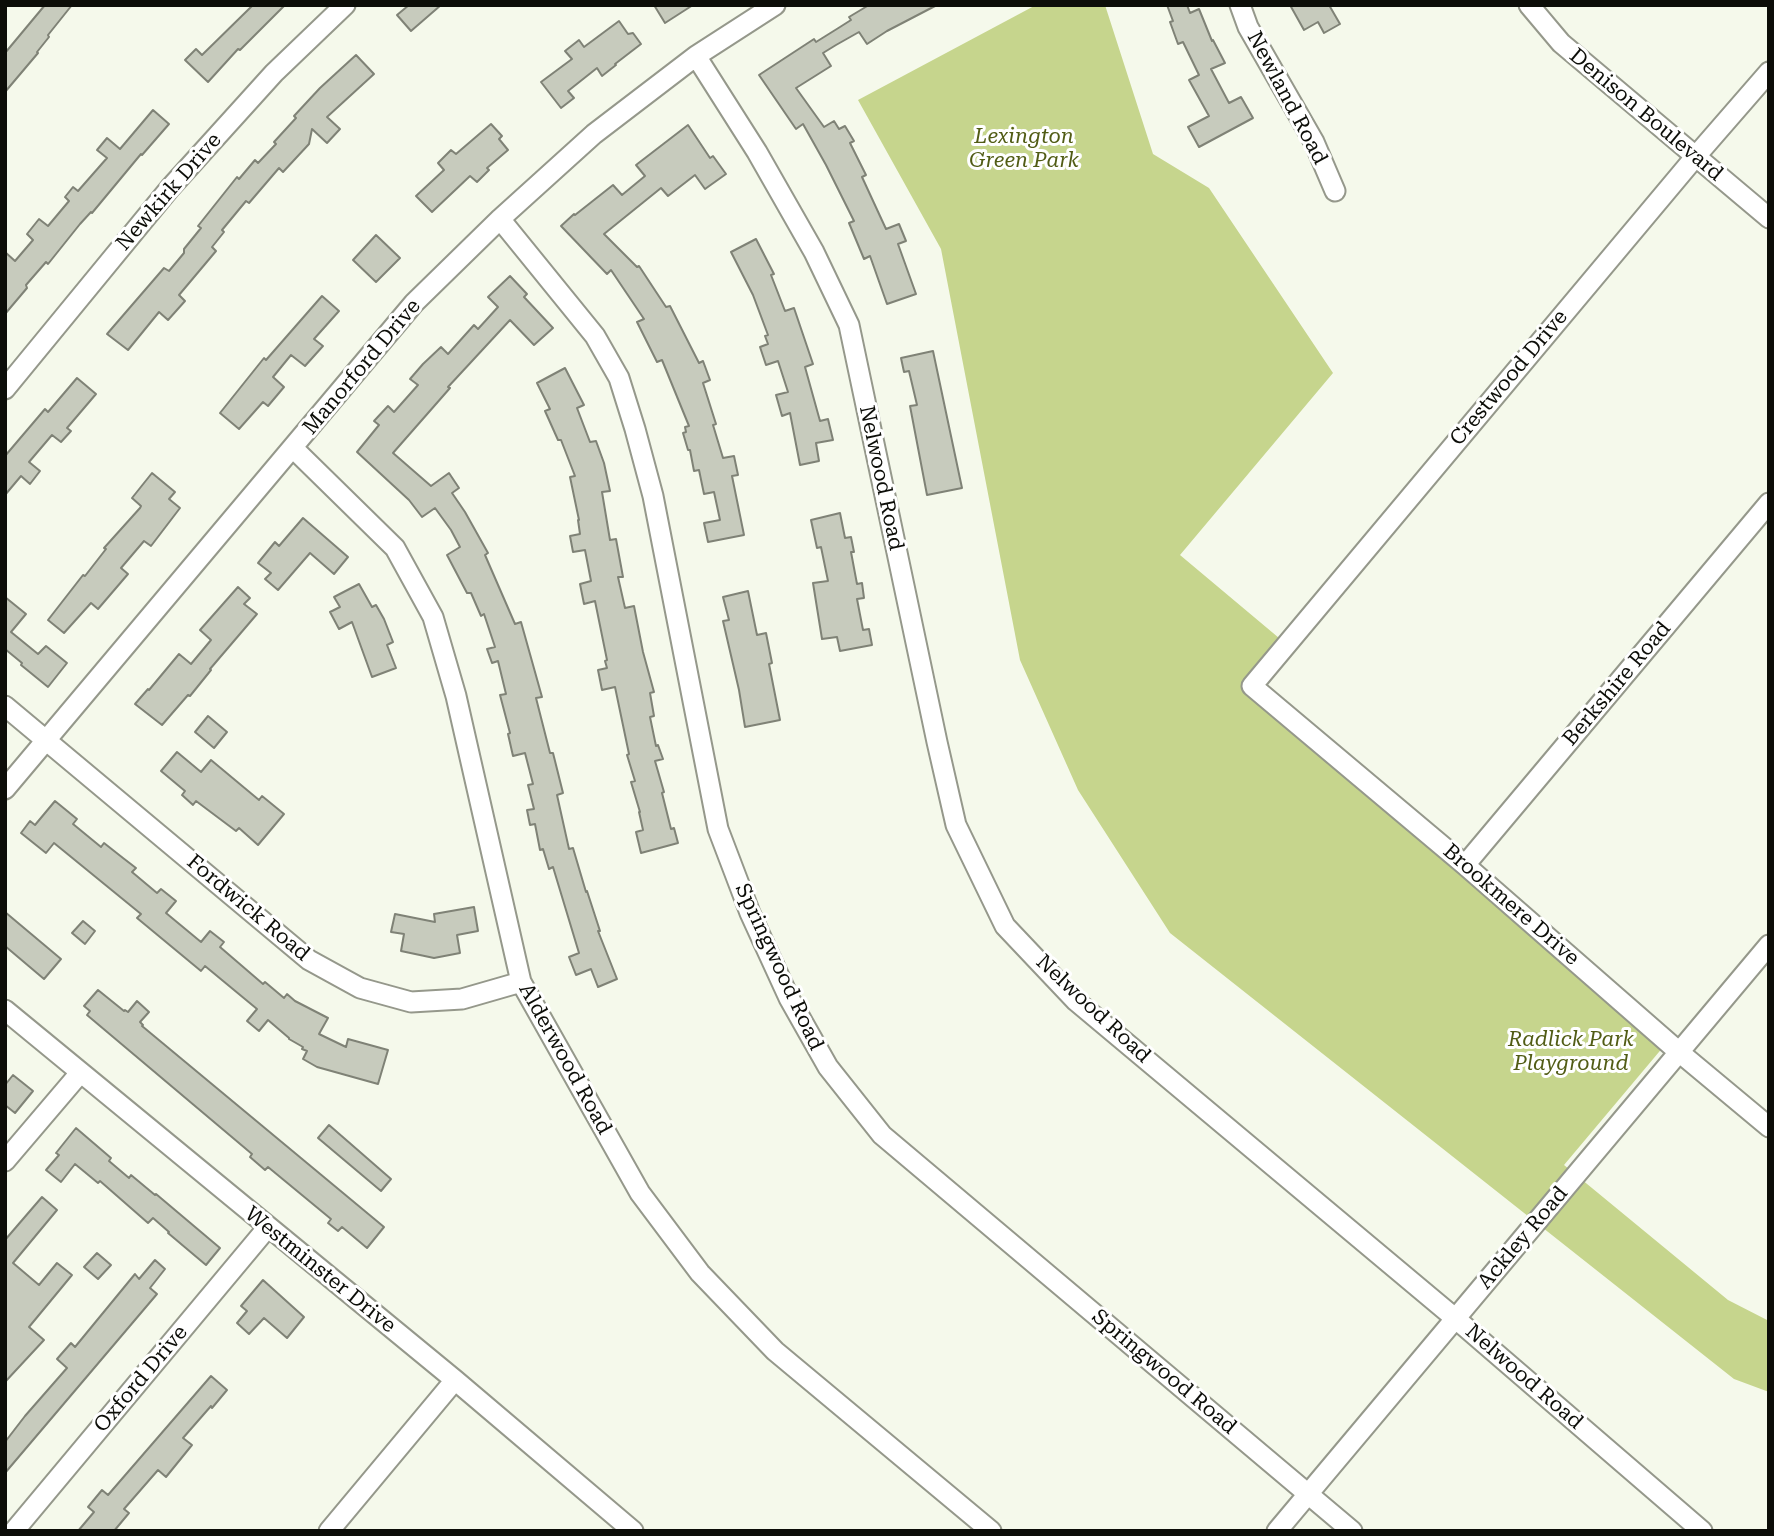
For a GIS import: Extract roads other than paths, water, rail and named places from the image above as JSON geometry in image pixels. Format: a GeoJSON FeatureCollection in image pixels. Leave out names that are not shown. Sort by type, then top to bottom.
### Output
{"type":"FeatureCollection","features":[{"type":"Feature","properties":{"kind":"street","name":"Newkirk Drive"},"geometry":{"type":"LineString","coordinates":[[5,389],[170,188],[274,73],[345,5]]}},
{"type":"Feature","properties":{"kind":"street","name":"Manorford Drive"},"geometry":{"type":"LineString","coordinates":[[5,789],[414,303],[500,219],[594,134],[696,56],[775,5]]}},
{"type":"Feature","properties":{"kind":"street","name":"Newland Road"},"geometry":{"type":"LineString","coordinates":[[1240,5],[1248,26],[1314,142],[1335,191]]}},
{"type":"Feature","properties":{"kind":"street","name":"Denison Boulevard"},"geometry":{"type":"LineString","coordinates":[[1529,5],[1561,43],[1769,218]]}},
{"type":"Feature","properties":{"kind":"street","name":"Nelwood Road"},"geometry":{"type":"LineString","coordinates":[[696,56],[757,152],[814,251],[849,325],[956,825],[1005,926],[1076,1001],[1455,1319],[1702,1531]]}},
{"type":"Feature","properties":{"kind":"street","name":"Crestwood Drive"},"geometry":{"type":"LineString","coordinates":[[1252,686],[1769,72]]}},
{"type":"Feature","properties":{"kind":"street","name":"Springwood Road"},"geometry":{"type":"LineString","coordinates":[[500,219],[595,336],[619,378],[653,496],[719,829],[750,913],[789,998],[828,1068],[882,1135],[1352,1531]]}},
{"type":"Feature","properties":{"kind":"street","name":"Alderwood Road"},"geometry":{"type":"LineString","coordinates":[[293,448],[395,548],[433,617],[456,696],[521,982],[640,1193],[700,1273],[775,1351],[991,1531]]}},
{"type":"Feature","properties":{"kind":"street","name":"Berkshire Road"},"geometry":{"type":"LineString","coordinates":[[1465,865],[1769,503]]}},
{"type":"Feature","properties":{"kind":"street","name":"Brookmere Drive"},"geometry":{"type":"LineString","coordinates":[[1252,686],[1769,1127]]}},
{"type":"Feature","properties":{"kind":"street","name":"Fordwick Road"},"geometry":{"type":"LineString","coordinates":[[5,706],[309,960],[360,988],[411,1002],[462,999],[521,982]]}},
{"type":"Feature","properties":{"kind":"street","name":"Ackley Road"},"geometry":{"type":"LineString","coordinates":[[1277,1531],[1769,946]]}},
{"type":"Feature","properties":{"kind":"street","name":"Westminster Drive"},"geometry":{"type":"LineString","coordinates":[[5,1010],[455,1380],[632,1530]]}},
{"type":"Feature","properties":{"kind":"street"},"geometry":{"type":"LineString","coordinates":[[5,1161],[80,1073]]}},
{"type":"Feature","properties":{"kind":"street","name":"Oxford Drive"},"geometry":{"type":"LineString","coordinates":[[14,1531],[268,1227]]}},
{"type":"Feature","properties":{"kind":"street"},"geometry":{"type":"LineString","coordinates":[[329,1531],[455,1380]]}},
{"type":"Feature","properties":{"kind":"park label","name":"Lexington Green Park"},"geometry":{"type":"Point","coordinates":[1024,149]}},
{"type":"Feature","properties":{"kind":"park label","name":"Radlick Park Playground"},"geometry":{"type":"Point","coordinates":[1571,1052]}}]}
